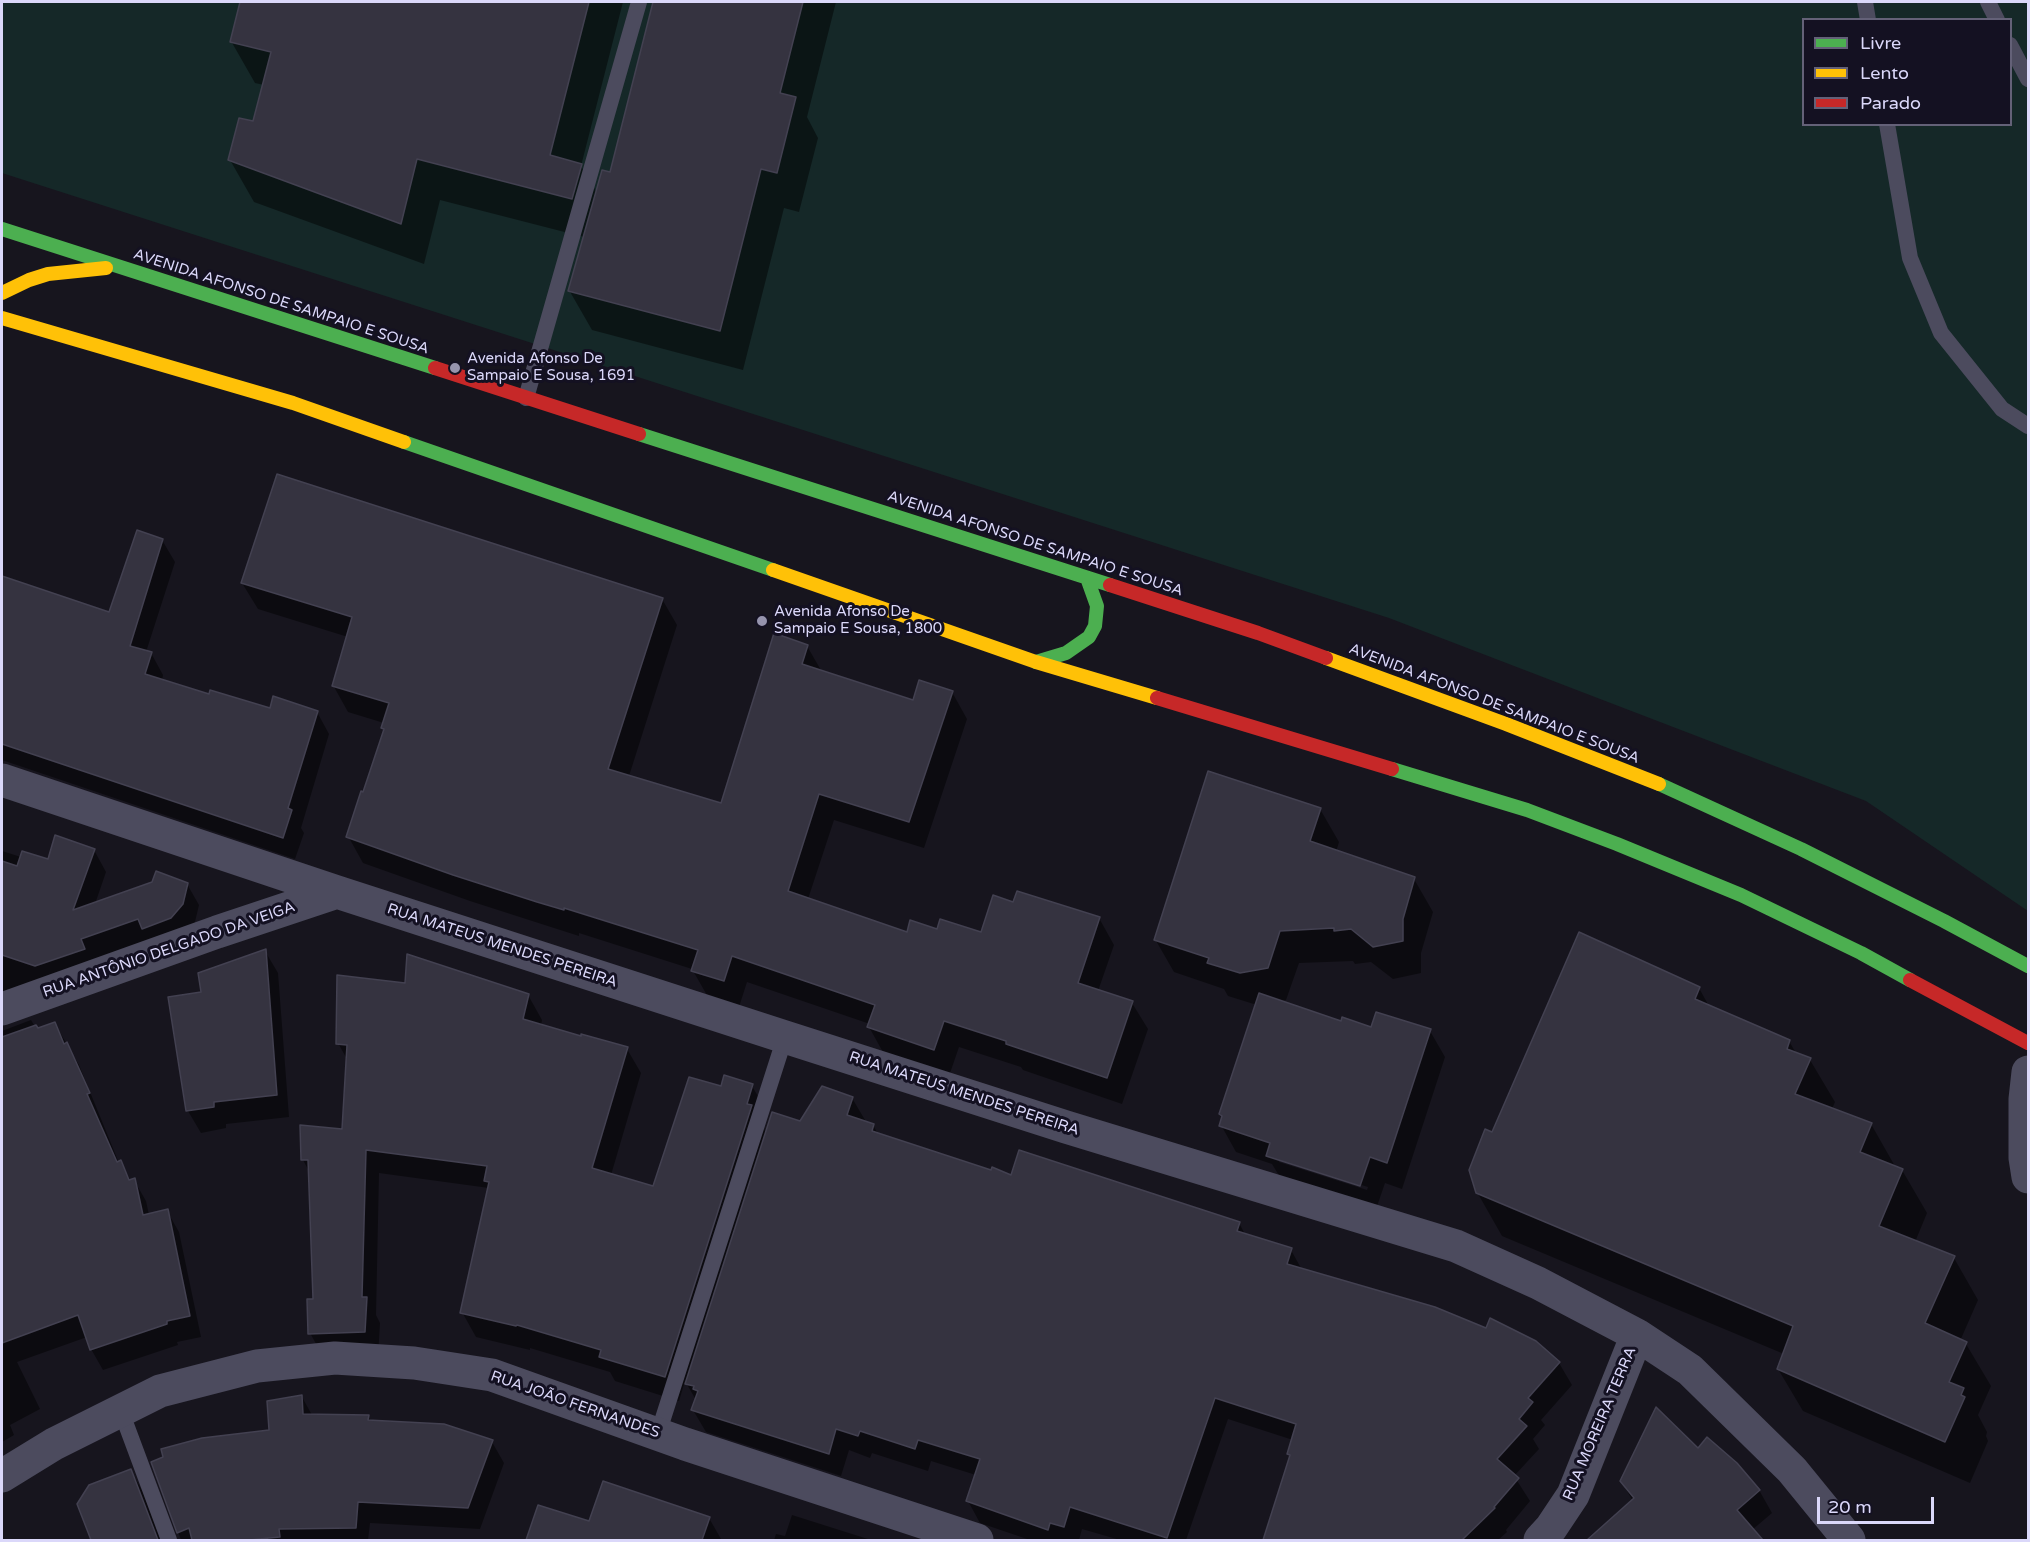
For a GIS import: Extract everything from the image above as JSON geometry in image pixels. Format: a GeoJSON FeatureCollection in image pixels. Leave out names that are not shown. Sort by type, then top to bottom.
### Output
{"type":"FeatureCollection","features":[{"type":"Feature","properties":{"kind":"main road","name":"AVENIDA AFONSO DE SAMPAIO E SOUSA"},"geometry":{"type":"LineString","coordinates":[[2,229],[1258,633],[1506,724],[1678,791],[1944,921],[2028,966]]}},
{"type":"Feature","properties":{"kind":"main road"},"geometry":{"type":"LineString","coordinates":[[2,293],[48,274],[120,266]]}},
{"type":"Feature","properties":{"kind":"main road"},"geometry":{"type":"LineString","coordinates":[[2,318],[293,403],[1036,662],[1527,810],[1741,895],[1861,953],[2028,1043]]}},
{"type":"Feature","properties":{"kind":"main road"},"geometry":{"type":"LineString","coordinates":[[1036,662],[1066,653],[1089,636],[1095,626],[1097,606],[1087,578]]}},
{"type":"Feature","properties":{"kind":"street","name":"RUA MATEUS MENDES PEREIRA"},"geometry":{"type":"LineString","coordinates":[[2,780],[785,1037],[1066,1127],[1456,1246],[1538,1283],[1637,1335],[1690,1370],[1792,1470],[1849,1540]]}},
{"type":"Feature","properties":{"kind":"street","name":"RUA ANTÔNIO DELGADO DA VEIGA"},"geometry":{"type":"LineString","coordinates":[[2,1009],[217,932],[338,892]]}},
{"type":"Feature","properties":{"kind":"street"},"geometry":{"type":"LineString","coordinates":[[2028,1072],[2025,1158],[2028,1177]]}},
{"type":"Feature","properties":{"kind":"street","name":"RUA MOREIRA TERRA"},"geometry":{"type":"LineString","coordinates":[[1540,1540],[1573,1495],[1637,1335]]}},
{"type":"Feature","properties":{"kind":"street","name":"RUA JOÃO FERNANDES"},"geometry":{"type":"LineString","coordinates":[[2,1476],[54,1444],[160,1391],[257,1366],[335,1358],[414,1363],[492,1375],[658,1434],[977,1540]]}},
{"type":"Feature","properties":{"kind":"lane"},"geometry":{"type":"LineString","coordinates":[[526,398],[639,2]]}},
{"type":"Feature","properties":{"kind":"lane"},"geometry":{"type":"LineString","coordinates":[[1865,2],[1868,18]]}},
{"type":"Feature","properties":{"kind":"lane"},"geometry":{"type":"LineString","coordinates":[[1988,2],[1996,18]]}},
{"type":"Feature","properties":{"kind":"lane"},"geometry":{"type":"LineString","coordinates":[[2012,49],[2028,79]]}},
{"type":"Feature","properties":{"kind":"lane"},"geometry":{"type":"LineString","coordinates":[[1887,126],[1910,258],[1941,333],[2002,409],[2028,426]]}},
{"type":"Feature","properties":{"kind":"lane"},"geometry":{"type":"LineString","coordinates":[[658,1434],[785,1037]]}},
{"type":"Feature","properties":{"kind":"lane"},"geometry":{"type":"LineString","coordinates":[[121,1411],[170,1540]]}},
{"type":"Feature","properties":{"kind":"green space"},"geometry":{"type":"Polygon","coordinates":[[[2,2],[2028,2],[2028,911],[1866,801],[1389,618],[2,173],[2,2]]]}},
{"type":"Feature","properties":{"kind":"building"},"geometry":{"type":"Polygon","coordinates":[[[240,2],[589,2],[550,155],[582,164],[572,199],[417,159],[401,224],[228,160],[239,118],[253,121],[271,52],[230,42],[240,2]]]}},
{"type":"Feature","properties":{"kind":"building"},"geometry":{"type":"Polygon","coordinates":[[[653,2],[803,2],[780,93],[796,97],[777,173],[761,169],[720,331],[568,291],[602,170],[610,172],[653,2]]]}},
{"type":"Feature","properties":{"kind":"building"},"geometry":{"type":"Polygon","coordinates":[[[277,474],[663,598],[608,769],[721,803],[774,633],[808,645],[802,664],[913,700],[919,680],[953,691],[909,822],[819,794],[788,891],[907,932],[910,920],[937,929],[940,919],[981,932],[993,895],[1013,902],[1017,891],[1100,917],[1078,983],[1133,1001],[1107,1078],[944,1021],[934,1050],[867,1027],[875,1005],[732,956],[724,981],[691,971],[698,950],[564,908],[564,910],[537,902],[346,837],[384,729],[381,728],[389,703],[332,686],[352,617],[241,583],[277,474]]]}},
{"type":"Feature","properties":{"kind":"building"},"geometry":{"type":"Polygon","coordinates":[[[137,530],[163,539],[130,646],[152,652],[145,674],[209,694],[210,690],[270,708],[273,696],[318,711],[288,808],[292,810],[283,838],[2,744],[2,576],[109,612],[137,530]]]}},
{"type":"Feature","properties":{"kind":"building"},"geometry":{"type":"Polygon","coordinates":[[[1208,771],[1321,808],[1310,841],[1415,877],[1403,919],[1403,941],[1373,947],[1351,929],[1280,931],[1268,968],[1240,973],[1207,963],[1209,958],[1154,940],[1208,771]]]}},
{"type":"Feature","properties":{"kind":"building"},"geometry":{"type":"Polygon","coordinates":[[[55,835],[95,849],[73,910],[152,882],[156,871],[188,883],[183,904],[171,918],[142,929],[138,919],[81,939],[85,949],[35,966],[2,955],[2,861],[17,866],[22,851],[48,859],[55,835]]]}},
{"type":"Feature","properties":{"kind":"building"},"geometry":{"type":"Polygon","coordinates":[[[1579,932],[1700,987],[1695,999],[1790,1040],[1787,1049],[1811,1058],[1795,1094],[1872,1123],[1860,1152],[1903,1169],[1879,1226],[1955,1256],[1925,1323],[1967,1342],[1949,1382],[1964,1388],[1961,1395],[1965,1397],[1945,1442],[1777,1369],[1793,1326],[1476,1193],[1469,1170],[1485,1129],[1492,1132],[1579,932]]]}},
{"type":"Feature","properties":{"kind":"building"},"geometry":{"type":"Polygon","coordinates":[[[266,949],[277,1095],[214,1102],[214,1107],[186,1111],[168,997],[201,992],[198,973],[266,949]]]}},
{"type":"Feature","properties":{"kind":"building"},"geometry":{"type":"Polygon","coordinates":[[[407,954],[529,994],[523,1019],[628,1047],[592,1168],[653,1186],[689,1077],[721,1086],[724,1075],[753,1084],[747,1104],[752,1105],[665,1377],[599,1357],[601,1350],[517,1325],[460,1313],[489,1182],[484,1181],[487,1166],[366,1150],[362,1297],[367,1297],[365,1332],[308,1334],[307,1299],[313,1299],[308,1160],[301,1160],[300,1125],[342,1129],[347,1045],[336,1044],[337,975],[405,983],[407,954]]]}},
{"type":"Feature","properties":{"kind":"building"},"geometry":{"type":"Polygon","coordinates":[[[1259,993],[1341,1021],[1342,1017],[1371,1027],[1376,1012],[1431,1029],[1387,1163],[1370,1157],[1360,1186],[1266,1156],[1270,1143],[1219,1126],[1222,1116],[1219,1114],[1259,993]]]}},
{"type":"Feature","properties":{"kind":"building"},"geometry":{"type":"Polygon","coordinates":[[[55,1022],[64,1044],[67,1042],[90,1093],[87,1094],[117,1162],[121,1160],[129,1180],[135,1178],[143,1215],[168,1209],[190,1316],[167,1321],[167,1324],[90,1350],[78,1315],[2,1343],[2,1037],[36,1025],[38,1028],[55,1022]]]}},
{"type":"Feature","properties":{"kind":"building"},"geometry":{"type":"Polygon","coordinates":[[[822,1086],[853,1097],[847,1115],[874,1124],[872,1131],[991,1170],[992,1167],[1011,1175],[1019,1150],[1240,1222],[1237,1231],[1292,1248],[1287,1264],[1435,1307],[1486,1328],[1490,1318],[1536,1341],[1560,1362],[1528,1398],[1533,1402],[1519,1419],[1527,1426],[1497,1459],[1519,1478],[1495,1508],[1462,1540],[1263,1540],[1290,1455],[1287,1454],[1296,1424],[1215,1398],[1167,1538],[1070,1507],[1064,1527],[1050,1523],[1048,1530],[966,1501],[980,1459],[918,1440],[915,1449],[860,1431],[858,1436],[836,1429],[829,1454],[691,1410],[698,1391],[693,1389],[694,1386],[685,1384],[772,1112],[800,1121],[822,1086]]]}},
{"type":"Feature","properties":{"kind":"building"},"geometry":{"type":"Polygon","coordinates":[[[302,1395],[303,1414],[369,1415],[368,1420],[444,1424],[493,1440],[468,1508],[358,1502],[356,1528],[279,1529],[280,1537],[249,1540],[192,1540],[189,1528],[177,1533],[151,1462],[163,1457],[161,1449],[202,1438],[269,1430],[267,1401],[302,1395]]]}},
{"type":"Feature","properties":{"kind":"building"},"geometry":{"type":"Polygon","coordinates":[[[1656,1407],[1698,1448],[1707,1437],[1737,1463],[1760,1490],[1737,1510],[1763,1540],[1587,1540],[1634,1498],[1620,1481],[1656,1407]]]}},
{"type":"Feature","properties":{"kind":"building"},"geometry":{"type":"Polygon","coordinates":[[[131,1469],[158,1540],[91,1540],[77,1504],[89,1485],[131,1469]]]}},
{"type":"Feature","properties":{"kind":"building"},"geometry":{"type":"Polygon","coordinates":[[[603,1481],[710,1517],[702,1540],[526,1540],[538,1505],[589,1521],[603,1481]]]}},
{"type":"Feature","properties":{"kind":"traffic: fast"},"geometry":{"type":"LineString","coordinates":[[2,229],[435,368]]}},
{"type":"Feature","properties":{"kind":"traffic: fast"},"geometry":{"type":"LineString","coordinates":[[639,434],[1110,585]]}},
{"type":"Feature","properties":{"kind":"traffic: fast"},"geometry":{"type":"LineString","coordinates":[[404,442],[773,570]]}},
{"type":"Feature","properties":{"kind":"traffic: fast"},"geometry":{"type":"LineString","coordinates":[[1036,662],[1066,653],[1089,637],[1095,626],[1097,606],[1087,578]]}},
{"type":"Feature","properties":{"kind":"traffic: fast"},"geometry":{"type":"LineString","coordinates":[[1392,769],[1527,810],[1617,844],[1741,895],[1861,953],[1910,980]]}},
{"type":"Feature","properties":{"kind":"traffic: fast"},"geometry":{"type":"LineString","coordinates":[[1659,784],[1801,849],[2028,966]]}},
{"type":"Feature","properties":{"kind":"traffic: slow"},"geometry":{"type":"LineString","coordinates":[[2,293],[48,274],[106,268]]}},
{"type":"Feature","properties":{"kind":"traffic: slow"},"geometry":{"type":"LineString","coordinates":[[2,318],[293,403],[404,442]]}},
{"type":"Feature","properties":{"kind":"traffic: slow"},"geometry":{"type":"LineString","coordinates":[[773,570],[1036,662],[1157,698]]}},
{"type":"Feature","properties":{"kind":"traffic: slow"},"geometry":{"type":"LineString","coordinates":[[1326,658],[1506,724],[1659,784]]}},
{"type":"Feature","properties":{"kind":"traffic: jam"},"geometry":{"type":"LineString","coordinates":[[435,368],[639,434]]}},
{"type":"Feature","properties":{"kind":"traffic: jam"},"geometry":{"type":"LineString","coordinates":[[1110,585],[1258,633],[1326,658]]}},
{"type":"Feature","properties":{"kind":"traffic: jam"},"geometry":{"type":"LineString","coordinates":[[1157,698],[1392,769]]}},
{"type":"Feature","properties":{"kind":"traffic: jam"},"geometry":{"type":"LineString","coordinates":[[1910,980],[2028,1043]]}},
{"type":"Feature","properties":{"kind":"place","name":"Avenida Afonso De Sampaio E Sousa, 1691"},"geometry":{"type":"Point","coordinates":[455,368]}},
{"type":"Feature","properties":{"kind":"place","name":"Avenida Afonso De Sampaio E Sousa, 1800"},"geometry":{"type":"Point","coordinates":[762,621]}}]}
